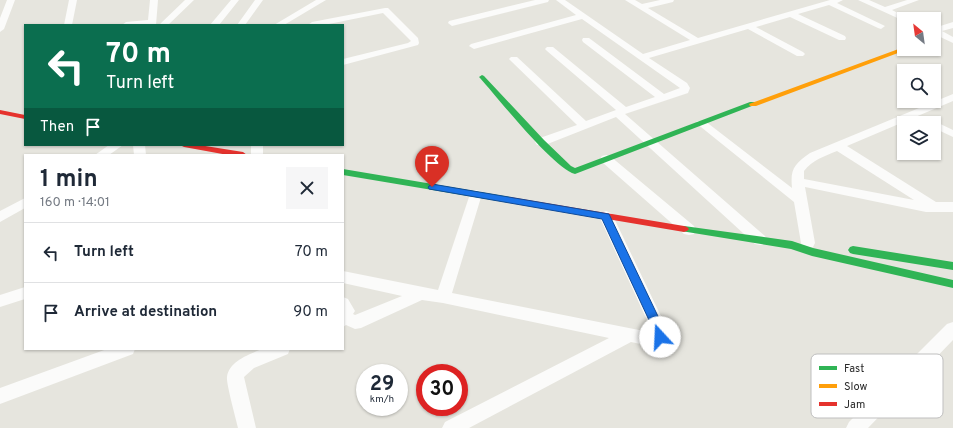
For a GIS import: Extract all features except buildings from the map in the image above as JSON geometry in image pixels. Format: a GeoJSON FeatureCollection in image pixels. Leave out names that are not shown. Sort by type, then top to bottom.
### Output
{"type":"FeatureCollection","features":[{"type":"Feature","properties":{"kind":"street"},"geometry":{"type":"LineString","coordinates":[[0,29],[12,0]]}},
{"type":"Feature","properties":{"kind":"street"},"geometry":{"type":"LineString","coordinates":[[68,24],[73,0]]}},
{"type":"Feature","properties":{"kind":"street"},"geometry":{"type":"LineString","coordinates":[[139,24],[152,23],[154,0]]}},
{"type":"Feature","properties":{"kind":"street"},"geometry":{"type":"LineString","coordinates":[[165,24],[190,0]]}},
{"type":"Feature","properties":{"kind":"street"},"geometry":{"type":"LineString","coordinates":[[215,24],[234,0]]}},
{"type":"Feature","properties":{"kind":"street"},"geometry":{"type":"LineString","coordinates":[[242,24],[259,0]]}},
{"type":"Feature","properties":{"kind":"street"},"geometry":{"type":"LineString","coordinates":[[280,24],[322,0]]}},
{"type":"Feature","properties":{"kind":"street"},"geometry":{"type":"LineString","coordinates":[[344,62],[415,43],[415,40],[377,0]]}},
{"type":"Feature","properties":{"kind":"street"},"geometry":{"type":"LineString","coordinates":[[452,23],[545,0]]}},
{"type":"Feature","properties":{"kind":"street"},"geometry":{"type":"LineString","coordinates":[[541,142],[583,125],[684,91],[686,88],[560,0]]}},
{"type":"Feature","properties":{"kind":"street"},"geometry":{"type":"LineString","coordinates":[[629,0],[697,41]]}},
{"type":"Feature","properties":{"kind":"street"},"geometry":{"type":"LineString","coordinates":[[641,7],[670,0]]}},
{"type":"Feature","properties":{"kind":"street"},"geometry":{"type":"LineString","coordinates":[[810,0],[830,3],[881,26]]}},
{"type":"Feature","properties":{"kind":"street"},"geometry":{"type":"LineString","coordinates":[[862,0],[897,15]]}},
{"type":"Feature","properties":{"kind":"street"},"geometry":{"type":"LineString","coordinates":[[885,10],[915,0]]}},
{"type":"Feature","properties":{"kind":"street"},"geometry":{"type":"LineString","coordinates":[[642,57],[830,3]]}},
{"type":"Feature","properties":{"kind":"street"},"geometry":{"type":"LineString","coordinates":[[317,24],[385,10]]}},
{"type":"Feature","properties":{"kind":"street"},"geometry":{"type":"LineString","coordinates":[[791,14],[842,38]]}},
{"type":"Feature","properties":{"kind":"street"},"geometry":{"type":"LineString","coordinates":[[474,46],[583,16]]}},
{"type":"Feature","properties":{"kind":"street"},"geometry":{"type":"LineString","coordinates":[[941,31],[953,25]]}},
{"type":"Feature","properties":{"kind":"street"},"geometry":{"type":"LineString","coordinates":[[749,26],[800,54]]}},
{"type":"Feature","properties":{"kind":"street"},"geometry":{"type":"LineString","coordinates":[[941,36],[953,40]]}},
{"type":"Feature","properties":{"kind":"street"},"geometry":{"type":"LineString","coordinates":[[586,40],[663,98]]}},
{"type":"Feature","properties":{"kind":"street"},"geometry":{"type":"LineString","coordinates":[[550,49],[621,112],[650,142],[760,240]]}},
{"type":"Feature","properties":{"kind":"street"},"geometry":{"type":"LineString","coordinates":[[482,77],[541,142],[568,168],[575,171],[897,52]]}},
{"type":"Feature","properties":{"kind":"street"},"geometry":{"type":"LineString","coordinates":[[514,59],[583,125]]}},
{"type":"Feature","properties":{"kind":"street"},"geometry":{"type":"LineString","coordinates":[[808,243],[798,182],[798,171],[805,163],[814,156],[953,97]]}},
{"type":"Feature","properties":{"kind":"street"},"geometry":{"type":"LineString","coordinates":[[0,112],[24,117]]}},
{"type":"Feature","properties":{"kind":"street"},"geometry":{"type":"LineString","coordinates":[[913,114],[917,116]]}},
{"type":"Feature","properties":{"kind":"street"},"geometry":{"type":"LineString","coordinates":[[701,123],[801,201]]}},
{"type":"Feature","properties":{"kind":"street"},"geometry":{"type":"LineString","coordinates":[[941,128],[953,134]]}},
{"type":"Feature","properties":{"kind":"street"},"geometry":{"type":"LineString","coordinates":[[104,154],[116,146]]}},
{"type":"Feature","properties":{"kind":"street"},"geometry":{"type":"LineString","coordinates":[[190,146],[237,154]]}},
{"type":"Feature","properties":{"kind":"street"},"geometry":{"type":"LineString","coordinates":[[838,146],[934,208]]}},
{"type":"Feature","properties":{"kind":"street"},"geometry":{"type":"LineString","coordinates":[[606,159],[689,230]]}},
{"type":"Feature","properties":{"kind":"street"},"geometry":{"type":"LineString","coordinates":[[344,172],[689,230],[792,245],[842,260],[953,284]]}},
{"type":"Feature","properties":{"kind":"street"},"geometry":{"type":"LineString","coordinates":[[798,182],[919,206],[934,208],[952,207]]}},
{"type":"Feature","properties":{"kind":"street"},"geometry":{"type":"LineString","coordinates":[[443,297],[476,194]]}},
{"type":"Feature","properties":{"kind":"street"},"geometry":{"type":"LineString","coordinates":[[0,217],[24,203]]}},
{"type":"Feature","properties":{"kind":"street"},"geometry":{"type":"LineString","coordinates":[[344,277],[421,294],[656,339],[660,337],[660,333],[606,216]]}},
{"type":"Feature","properties":{"kind":"street"},"geometry":{"type":"LineString","coordinates":[[792,245],[808,243],[831,246]]}},
{"type":"Feature","properties":{"kind":"street"},"geometry":{"type":"LineString","coordinates":[[846,249],[953,266]]}},
{"type":"Feature","properties":{"kind":"street"},"geometry":{"type":"LineString","coordinates":[[0,301],[24,293]]}},
{"type":"Feature","properties":{"kind":"street"},"geometry":{"type":"LineString","coordinates":[[344,304],[347,311],[344,319],[355,322],[361,321],[421,294]]}},
{"type":"Feature","properties":{"kind":"street"},"geometry":{"type":"LineString","coordinates":[[928,354],[953,329]]}},
{"type":"Feature","properties":{"kind":"street"},"geometry":{"type":"LineString","coordinates":[[451,428],[630,335]]}},
{"type":"Feature","properties":{"kind":"street"},"geometry":{"type":"LineString","coordinates":[[0,396],[124,350]]}},
{"type":"Feature","properties":{"kind":"street"},"geometry":{"type":"LineString","coordinates":[[247,428],[235,377],[237,371],[244,366],[280,350]]}},
{"type":"Feature","properties":{"kind":"street"},"geometry":{"type":"LineString","coordinates":[[855,428],[865,418]]}},
{"type":"Feature","properties":{"kind":"traffic: fast"},"geometry":{"type":"LineString","coordinates":[[482,77],[541,142],[568,168],[575,171],[753,104]]}},
{"type":"Feature","properties":{"kind":"traffic: fast"},"geometry":{"type":"LineString","coordinates":[[344,172],[510,200]]}},
{"type":"Feature","properties":{"kind":"traffic: fast"},"geometry":{"type":"LineString","coordinates":[[684,229],[792,245],[812,252],[953,284]]}},
{"type":"Feature","properties":{"kind":"traffic: fast"},"geometry":{"type":"LineString","coordinates":[[853,250],[953,266]]}},
{"type":"Feature","properties":{"kind":"traffic: slow"},"geometry":{"type":"LineString","coordinates":[[753,104],[897,52]]}},
{"type":"Feature","properties":{"kind":"traffic: jam"},"geometry":{"type":"LineString","coordinates":[[0,112],[24,117]]}},
{"type":"Feature","properties":{"kind":"traffic: jam"},"geometry":{"type":"LineString","coordinates":[[190,146],[237,154]]}},
{"type":"Feature","properties":{"kind":"traffic: jam"},"geometry":{"type":"LineString","coordinates":[[510,200],[684,229]]}},
{"type":"Feature","properties":{"kind":"route"},"geometry":{"type":"LineString","coordinates":[[432,187],[606,216],[660,333],[660,337]]}}]}
